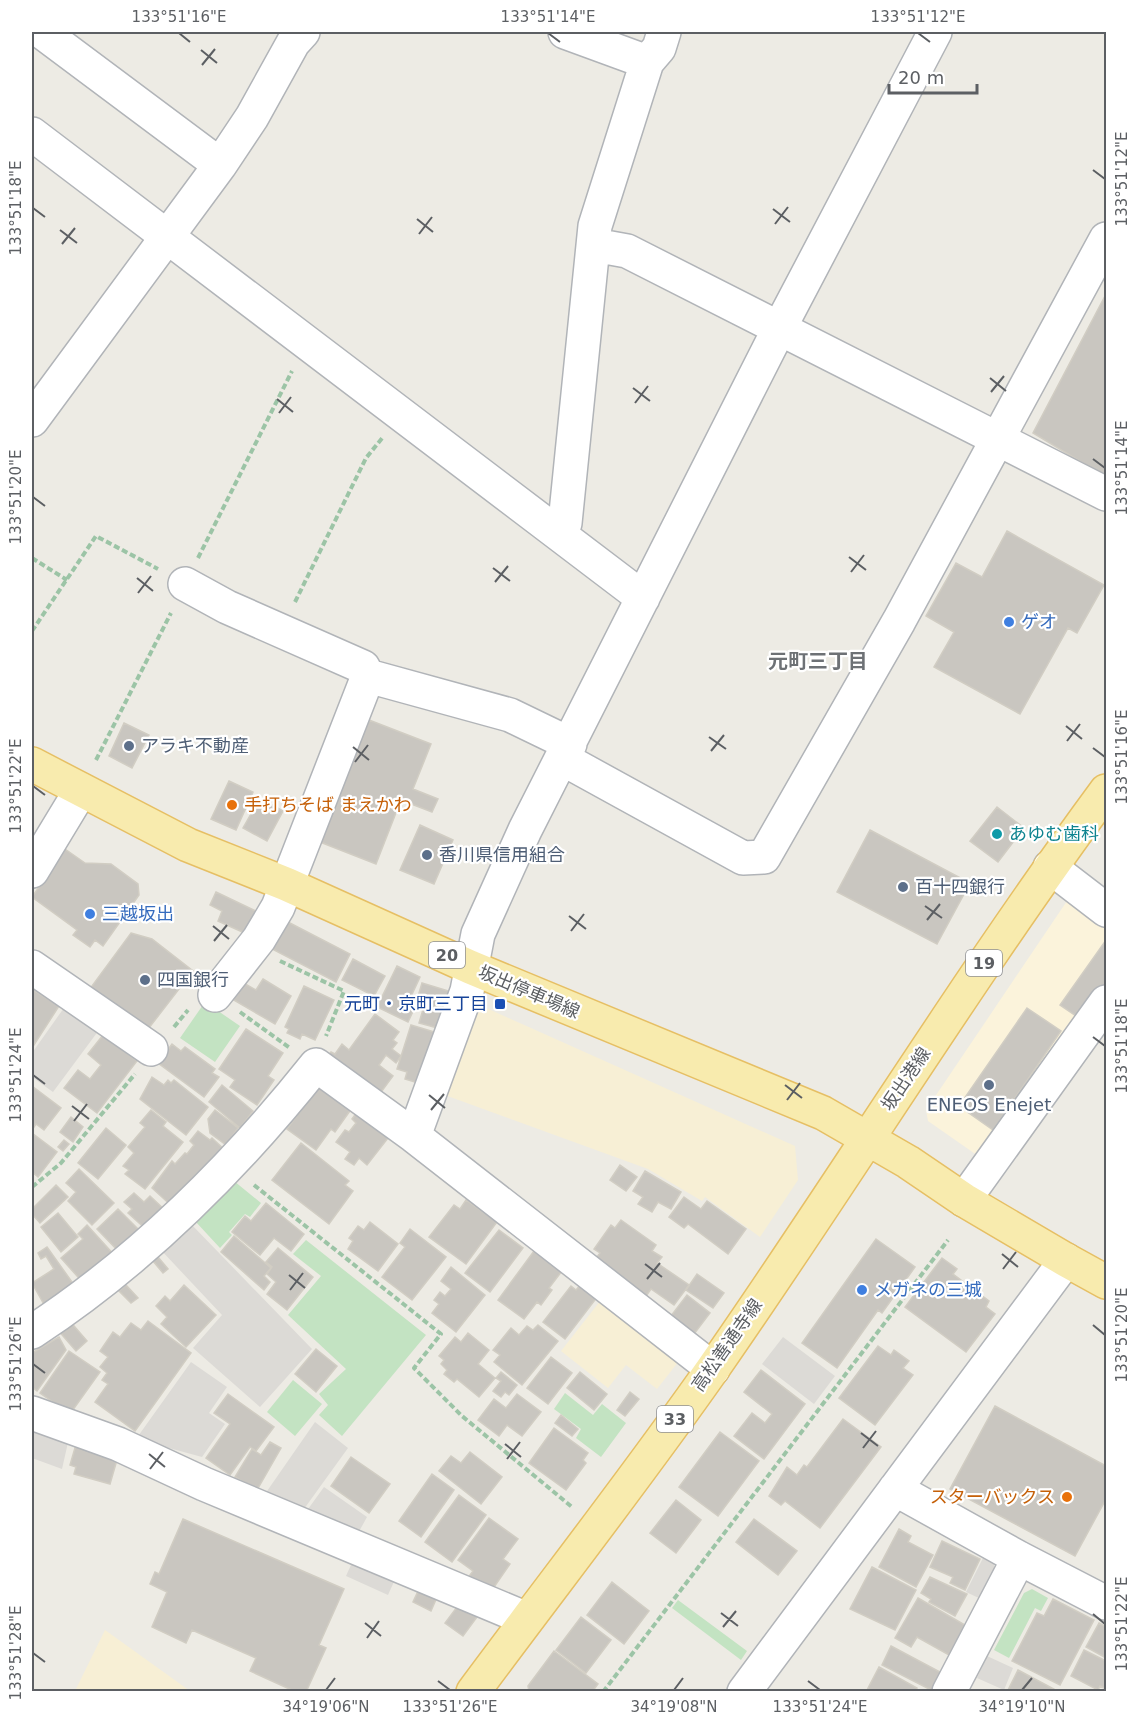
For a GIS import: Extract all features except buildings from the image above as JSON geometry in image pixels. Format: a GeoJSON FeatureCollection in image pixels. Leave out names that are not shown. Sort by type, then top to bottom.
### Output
{"type":"FeatureCollection","features":[{"type":"Feature","properties":{"kind":"main road","name":"坂出停車場線"},"geometry":{"type":"LineString","coordinates":[[32,764],[188,845],[286,884],[470,967],[823,1113],[866,1138]]}},
{"type":"Feature","properties":{"kind":"main road","name":"坂出港線"},"geometry":{"type":"LineString","coordinates":[[866,1138],[1050,867],[1107,791]]}},
{"type":"Feature","properties":{"kind":"main road"},"geometry":{"type":"LineString","coordinates":[[866,1138],[964,1200],[1107,1282]]}},
{"type":"Feature","properties":{"kind":"main road","name":"高松善通寺線"},"geometry":{"type":"LineString","coordinates":[[473,1692],[713,1369],[866,1138]]}},
{"type":"Feature","properties":{"kind":"street"},"geometry":{"type":"LineString","coordinates":[[42,32],[220,165]]}},
{"type":"Feature","properties":{"kind":"street"},"geometry":{"type":"LineString","coordinates":[[32,420],[43,378],[166,238],[252,117],[293,43],[303,32]]}},
{"type":"Feature","properties":{"kind":"street"},"geometry":{"type":"LineString","coordinates":[[565,32],[647,62]]}},
{"type":"Feature","properties":{"kind":"street"},"geometry":{"type":"LineString","coordinates":[[561,535],[565,523],[595,226],[647,62],[658,48],[664,32]]}},
{"type":"Feature","properties":{"kind":"street"},"geometry":{"type":"LineString","coordinates":[[414,1136],[467,991],[478,934],[525,830],[567,751],[779,328],[935,32]]}},
{"type":"Feature","properties":{"kind":"street"},"geometry":{"type":"LineString","coordinates":[[32,134],[643,598]]}},
{"type":"Feature","properties":{"kind":"street"},"geometry":{"type":"LineString","coordinates":[[185,584],[227,607],[363,667],[368,676],[510,715],[743,858],[764,857],[898,621],[1107,239]]}},
{"type":"Feature","properties":{"kind":"street"},"geometry":{"type":"LineString","coordinates":[[594,245],[627,251],[1107,494]]}},
{"type":"Feature","properties":{"kind":"street"},"geometry":{"type":"LineString","coordinates":[[215,995],[253,947],[278,907],[368,676]]}},
{"type":"Feature","properties":{"kind":"street"},"geometry":{"type":"LineString","coordinates":[[32,871],[81,790]]}},
{"type":"Feature","properties":{"kind":"street"},"geometry":{"type":"LineString","coordinates":[[1050,867],[1107,910]]}},
{"type":"Feature","properties":{"kind":"street"},"geometry":{"type":"LineString","coordinates":[[32,967],[151,1049]]}},
{"type":"Feature","properties":{"kind":"street"},"geometry":{"type":"LineString","coordinates":[[964,1200],[1107,1002]]}},
{"type":"Feature","properties":{"kind":"street"},"geometry":{"type":"LineString","coordinates":[[32,1332],[70,1307],[150,1244],[230,1166],[316,1065],[414,1136],[713,1369]]}},
{"type":"Feature","properties":{"kind":"street"},"geometry":{"type":"LineString","coordinates":[[744,1692],[1066,1260]]}},
{"type":"Feature","properties":{"kind":"street"},"geometry":{"type":"LineString","coordinates":[[32,1413],[118,1444],[204,1484],[527,1619]]}},
{"type":"Feature","properties":{"kind":"street"},"geometry":{"type":"LineString","coordinates":[[895,1490],[1107,1603]]}},
{"type":"Feature","properties":{"kind":"street"},"geometry":{"type":"LineString","coordinates":[[949,1692],[1019,1558]]}},
{"type":"Feature","properties":{"kind":"path"},"geometry":{"type":"LineString","coordinates":[[96,760],[306,344]]}},
{"type":"Feature","properties":{"kind":"path"},"geometry":{"type":"LineString","coordinates":[[280,629],[321,554],[366,458],[400,415]]}},
{"type":"Feature","properties":{"kind":"path"},"geometry":{"type":"LineString","coordinates":[[32,631],[96,536],[185,584]]}},
{"type":"Feature","properties":{"kind":"path"},"geometry":{"type":"LineString","coordinates":[[32,558],[67,580]]}},
{"type":"Feature","properties":{"kind":"path"},"geometry":{"type":"LineString","coordinates":[[32,1187],[61,1163],[147,1059],[151,1049],[162,1041],[206,990],[316,1065],[344,991],[253,947]]}},
{"type":"Feature","properties":{"kind":"path"},"geometry":{"type":"LineString","coordinates":[[230,1166],[441,1334],[414,1368],[462,1416],[596,1526]]}},
{"type":"Feature","properties":{"kind":"path"},"geometry":{"type":"LineString","coordinates":[[603,1692],[948,1240]]}},
{"type":"Feature","properties":{"kind":"shaded area"},"geometry":{"type":"Polygon","coordinates":[[[1069,898],[1106,926],[1106,987],[981,1158],[928,1121],[926,1110],[1069,898]]]}},
{"type":"Feature","properties":{"kind":"shaded area"},"geometry":{"type":"Polygon","coordinates":[[[66,1005],[99,1030],[53,1092],[32,1077],[32,1053],[66,1005]]]}},
{"type":"Feature","properties":{"kind":"shaded area"},"geometry":{"type":"Polygon","coordinates":[[[191,1224],[312,1349],[260,1407],[193,1348],[222,1315],[160,1249],[191,1224]]]}},
{"type":"Feature","properties":{"kind":"shaded area"},"geometry":{"type":"Polygon","coordinates":[[[783,1337],[835,1376],[814,1404],[762,1364],[783,1337]]]}},
{"type":"Feature","properties":{"kind":"shaded area"},"geometry":{"type":"Polygon","coordinates":[[[191,1362],[227,1387],[209,1413],[225,1424],[202,1457],[136,1439],[191,1362]]]}},
{"type":"Feature","properties":{"kind":"shaded area"},"geometry":{"type":"Polygon","coordinates":[[[315,1422],[348,1448],[304,1509],[265,1494],[315,1422]]]}},
{"type":"Feature","properties":{"kind":"shaded area"},"geometry":{"type":"Polygon","coordinates":[[[32,1427],[69,1438],[62,1469],[32,1458],[32,1427]]]}},
{"type":"Feature","properties":{"kind":"shaded area"},"geometry":{"type":"Polygon","coordinates":[[[324,1487],[367,1517],[356,1537],[303,1516],[324,1487]]]}},
{"type":"Feature","properties":{"kind":"shaded area"},"geometry":{"type":"Polygon","coordinates":[[[355,1556],[397,1575],[388,1595],[346,1576],[355,1556]]]}},
{"type":"Feature","properties":{"kind":"shaded area"},"geometry":{"type":"Polygon","coordinates":[[[983,1558],[994,1563],[994,1578],[983,1600],[966,1592],[983,1558]]]}},
{"type":"Feature","properties":{"kind":"shaded area"},"geometry":{"type":"Polygon","coordinates":[[[987,1656],[1013,1668],[1004,1690],[977,1678],[987,1656]]]}},
{"type":"Feature","properties":{"kind":"green space"},"geometry":{"type":"Polygon","coordinates":[[[205,1002],[240,1026],[215,1062],[180,1038],[205,1002]]]}},
{"type":"Feature","properties":{"kind":"green space"},"geometry":{"type":"Polygon","coordinates":[[[234,1181],[261,1203],[250,1217],[245,1214],[229,1232],[232,1235],[220,1248],[195,1221],[234,1181]]]}},
{"type":"Feature","properties":{"kind":"green space"},"geometry":{"type":"Polygon","coordinates":[[[306,1240],[426,1335],[342,1436],[319,1415],[328,1405],[319,1394],[346,1369],[288,1315],[321,1276],[293,1254],[306,1240]]]}},
{"type":"Feature","properties":{"kind":"green space"},"geometry":{"type":"Polygon","coordinates":[[[293,1380],[322,1404],[295,1436],[267,1412],[293,1380]]]}},
{"type":"Feature","properties":{"kind":"green space"},"geometry":{"type":"Polygon","coordinates":[[[565,1393],[593,1415],[602,1404],[626,1423],[601,1457],[576,1438],[581,1429],[554,1409],[565,1393]]]}},
{"type":"Feature","properties":{"kind":"green space"},"geometry":{"type":"Polygon","coordinates":[[[1032,1589],[1048,1598],[1041,1611],[1035,1608],[1009,1658],[994,1650],[1024,1593],[1032,1589]]]}},
{"type":"Feature","properties":{"kind":"green space"},"geometry":{"type":"Polygon","coordinates":[[[678,1600],[747,1651],[741,1660],[672,1608],[678,1600]]]}},
{"type":"Feature","properties":{"kind":"sand"},"geometry":{"type":"Polygon","coordinates":[[[475,1003],[795,1146],[798,1180],[760,1237],[705,1197],[702,1201],[648,1169],[442,1094],[475,1003]]]}},
{"type":"Feature","properties":{"kind":"sand"},"geometry":{"type":"Polygon","coordinates":[[[601,1300],[679,1361],[657,1389],[626,1365],[608,1388],[561,1351],[601,1300]]]}},
{"type":"Feature","properties":{"kind":"sand"},"geometry":{"type":"Polygon","coordinates":[[[105,1630],[190,1691],[75,1691],[105,1630]]]}},
{"type":"Feature","properties":{"kind":"place","name":"ゲオ"},"geometry":{"type":"Point","coordinates":[1009,622]}},
{"type":"Feature","properties":{"kind":"place","name":"アラキ不動産"},"geometry":{"type":"Point","coordinates":[129,746]}},
{"type":"Feature","properties":{"kind":"place","name":"手打ちそば まえかわ"},"geometry":{"type":"Point","coordinates":[232,805]}},
{"type":"Feature","properties":{"kind":"place","name":"あゆむ歯科"},"geometry":{"type":"Point","coordinates":[997,834]}},
{"type":"Feature","properties":{"kind":"place","name":"香川県信用組合"},"geometry":{"type":"Point","coordinates":[427,855]}},
{"type":"Feature","properties":{"kind":"place","name":"百十四銀行"},"geometry":{"type":"Point","coordinates":[903,887]}},
{"type":"Feature","properties":{"kind":"place","name":"三越坂出"},"geometry":{"type":"Point","coordinates":[90,914]}},
{"type":"Feature","properties":{"kind":"place","name":"四国銀行"},"geometry":{"type":"Point","coordinates":[145,980]}},
{"type":"Feature","properties":{"kind":"place","name":"元町・京町三丁目"},"geometry":{"type":"Point","coordinates":[500,1004]}},
{"type":"Feature","properties":{"kind":"place","name":"ENEOS Enejet"},"geometry":{"type":"Point","coordinates":[989,1085]}},
{"type":"Feature","properties":{"kind":"place","name":"メガネの三城"},"geometry":{"type":"Point","coordinates":[862,1290]}},
{"type":"Feature","properties":{"kind":"place","name":"スターバックス"},"geometry":{"type":"Point","coordinates":[1067,1497]}},
{"type":"Feature","properties":{"kind":"district","name":"元町三丁目"},"geometry":{"type":"Point","coordinates":[818,661]}}]}
